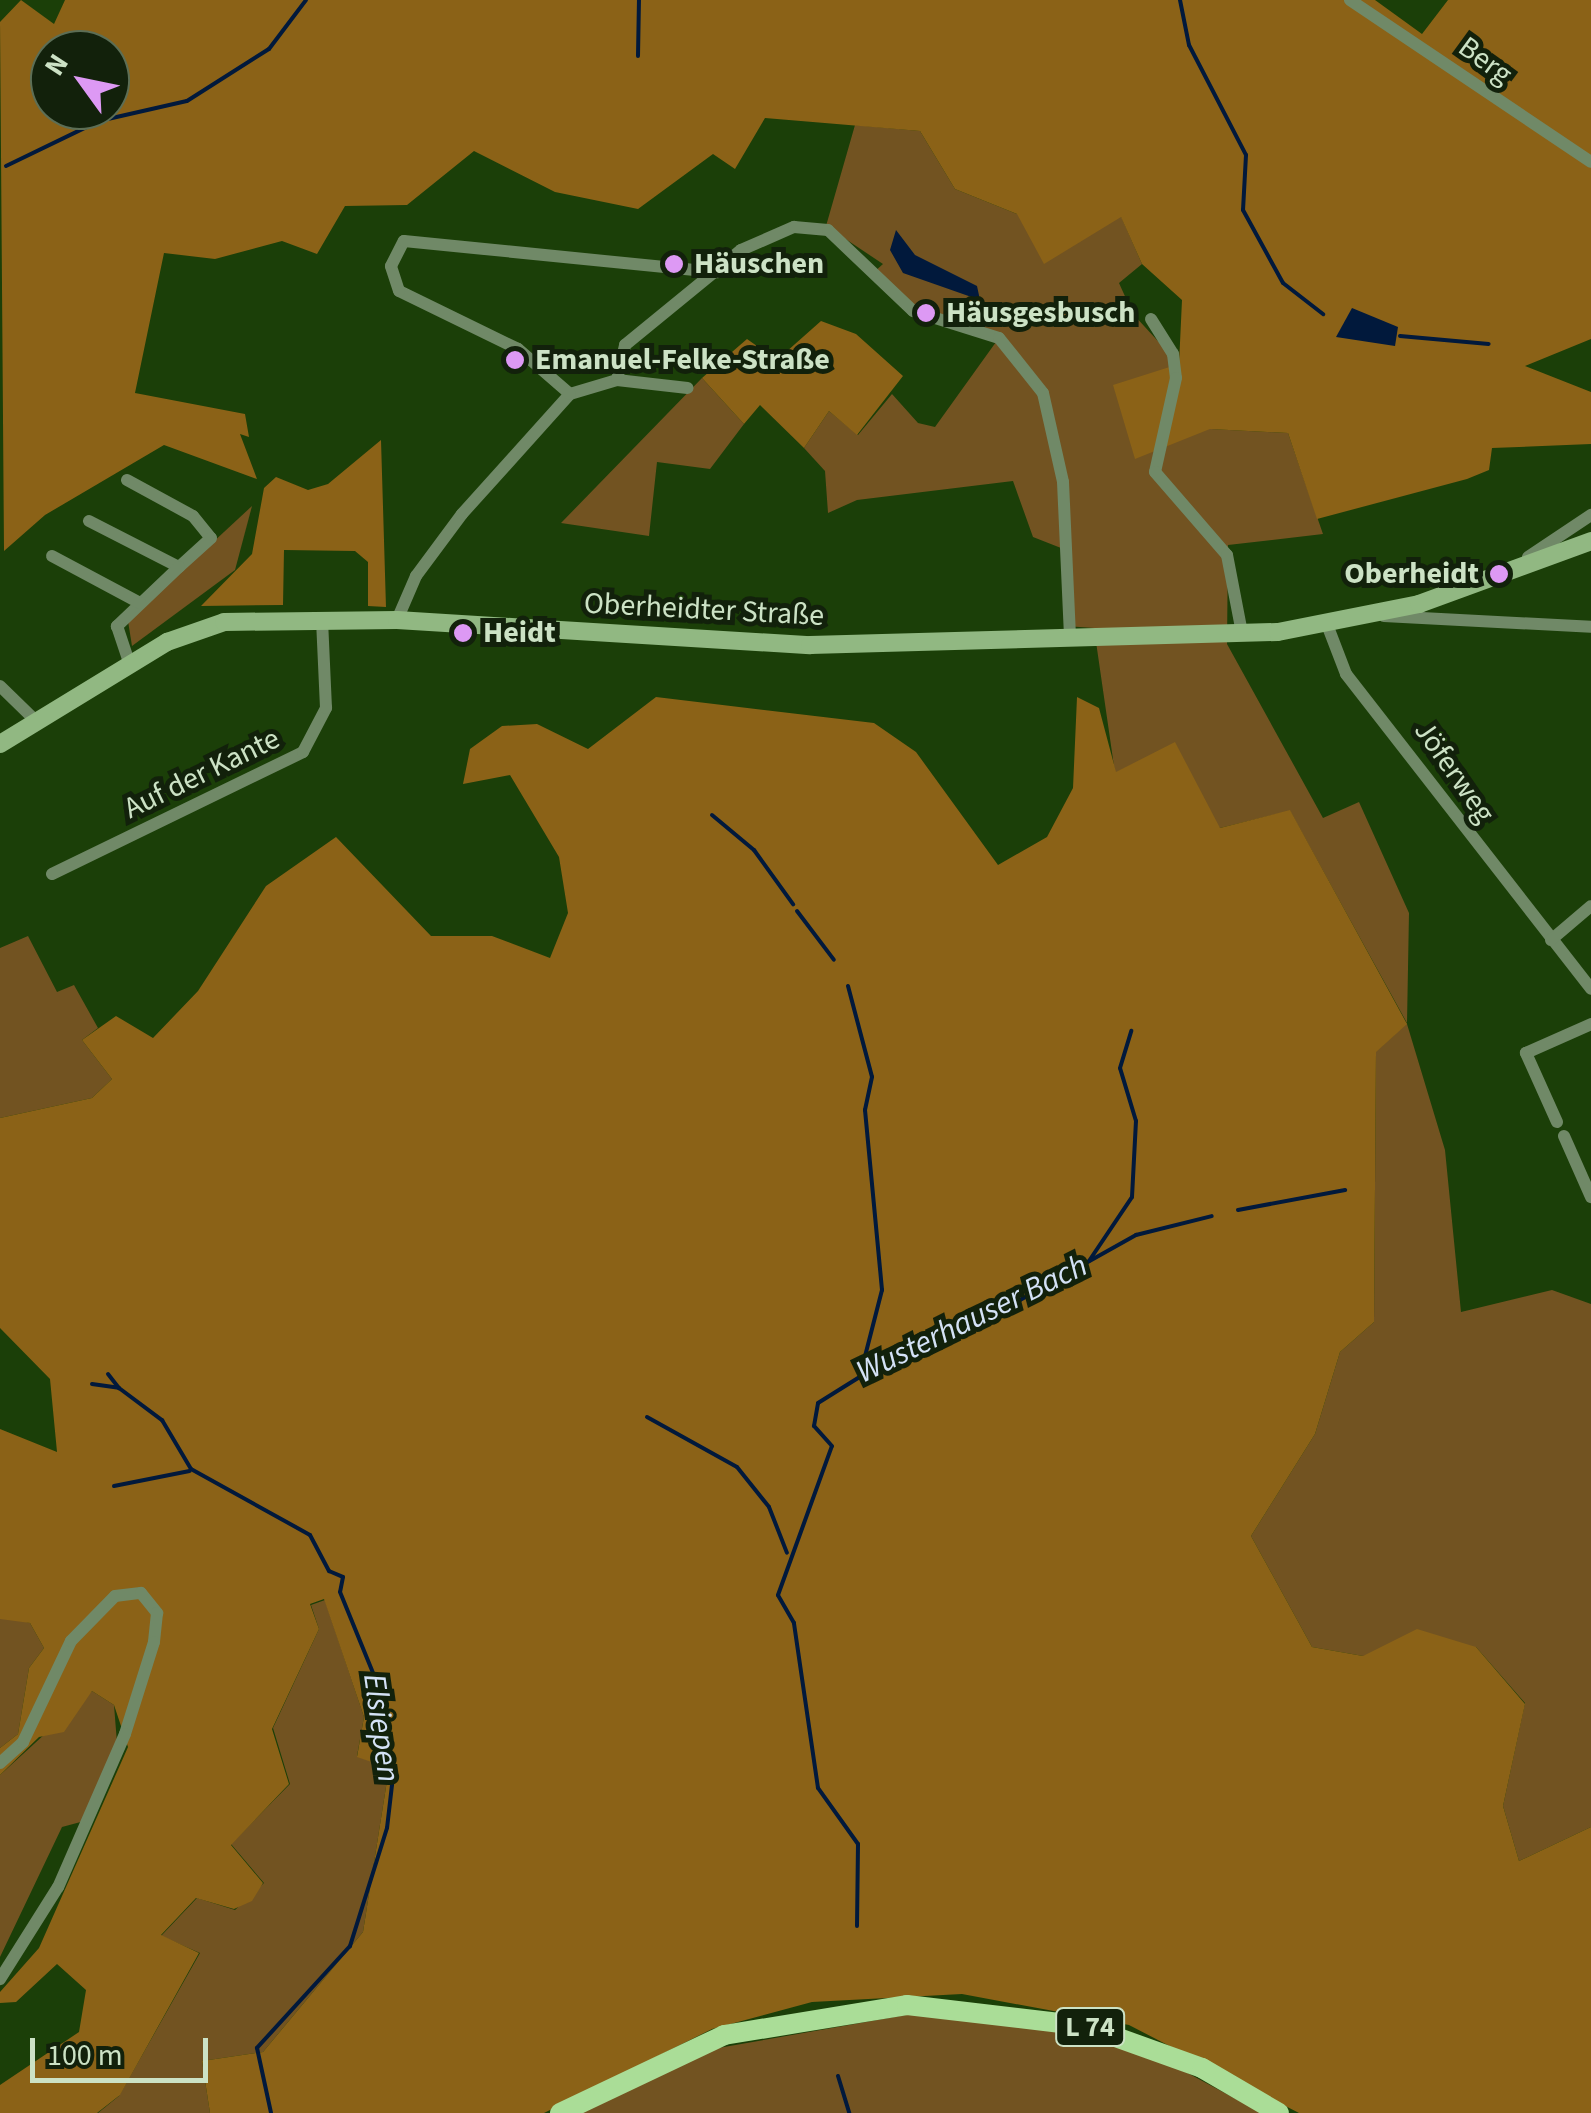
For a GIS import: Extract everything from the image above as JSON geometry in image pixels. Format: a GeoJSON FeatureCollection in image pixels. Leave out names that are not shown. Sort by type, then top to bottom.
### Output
{"type":"FeatureCollection","features":[{"type":"Feature","properties":{"kind":"main road","name":"L 74"},"geometry":{"type":"LineString","coordinates":[[560,2113],[724,2035],[907,2004],[998,2009],[1099,2030],[1202,2068],[1279,2113]]}},
{"type":"Feature","properties":{"kind":"street","name":"Berg"},"geometry":{"type":"LineString","coordinates":[[1350,0],[1591,162]]}},
{"type":"Feature","properties":{"kind":"street"},"geometry":{"type":"LineString","coordinates":[[617,380],[625,345],[758,239],[828,230],[913,311],[999,338],[1023,362],[1056,432],[1070,638]]}},
{"type":"Feature","properties":{"kind":"street"},"geometry":{"type":"LineString","coordinates":[[570,394],[518,349],[399,291],[393,257],[423,236],[516,256],[717,272]]}},
{"type":"Feature","properties":{"kind":"street"},"geometry":{"type":"LineString","coordinates":[[1151,319],[1173,354],[1176,378],[1155,472],[1227,555],[1242,633]]}},
{"type":"Feature","properties":{"kind":"street"},"geometry":{"type":"LineString","coordinates":[[397,620],[416,576],[462,514],[570,394],[617,380],[688,388]]}},
{"type":"Feature","properties":{"kind":"street"},"geometry":{"type":"LineString","coordinates":[[128,480],[193,516],[210,538],[114,630],[130,665]]}},
{"type":"Feature","properties":{"kind":"street"},"geometry":{"type":"LineString","coordinates":[[1528,557],[1591,515]]}},
{"type":"Feature","properties":{"kind":"street"},"geometry":{"type":"LineString","coordinates":[[89,521],[179,566]]}},
{"type":"Feature","properties":{"kind":"street"},"geometry":{"type":"LineString","coordinates":[[1377,615],[1528,557],[1591,541]]}},
{"type":"Feature","properties":{"kind":"street"},"geometry":{"type":"LineString","coordinates":[[52,556],[140,603]]}},
{"type":"Feature","properties":{"kind":"street"},"geometry":{"type":"LineString","coordinates":[[1377,615],[1591,627]]}},
{"type":"Feature","properties":{"kind":"street","name":"Oberheidter Straße"},"geometry":{"type":"LineString","coordinates":[[0,744],[130,665],[208,625],[397,620],[810,645],[1242,633],[1328,627],[1377,615]]}},
{"type":"Feature","properties":{"kind":"street","name":"Auf der Kante"},"geometry":{"type":"LineString","coordinates":[[52,874],[303,752],[326,708],[322,619]]}},
{"type":"Feature","properties":{"kind":"street","name":"Jöferweg"},"geometry":{"type":"LineString","coordinates":[[1328,627],[1346,674],[1591,990]]}},
{"type":"Feature","properties":{"kind":"street"},"geometry":{"type":"LineString","coordinates":[[0,686],[38,723]]}},
{"type":"Feature","properties":{"kind":"street"},"geometry":{"type":"LineString","coordinates":[[1551,940],[1591,906]]}},
{"type":"Feature","properties":{"kind":"street"},"geometry":{"type":"LineString","coordinates":[[1557,1122],[1526,1053],[1591,1024]]}},
{"type":"Feature","properties":{"kind":"street"},"geometry":{"type":"LineString","coordinates":[[1564,1136],[1591,1196]]}},
{"type":"Feature","properties":{"kind":"street"},"geometry":{"type":"LineString","coordinates":[[0,1763],[23,1742],[70,1640],[115,1596],[141,1592],[157,1613],[154,1642],[125,1734],[58,1887],[0,1979]]}},
{"type":"Feature","properties":{"kind":"shaded area"},"geometry":{"type":"Polygon","coordinates":[[[21,0],[54,24],[65,0],[1375,0],[1422,34],[1448,0],[1591,0],[1591,339],[1525,366],[1591,392],[1591,444],[1492,448],[1489,470],[1467,479],[1317,519],[1288,433],[1210,429],[1135,459],[1113,385],[1179,364],[1182,300],[1142,264],[1121,217],[1044,264],[1017,214],[955,189],[920,131],[765,118],[735,169],[713,154],[638,209],[555,192],[474,151],[407,205],[345,206],[317,254],[282,241],[215,259],[164,253],[135,393],[245,414],[249,437],[240,434],[257,479],[164,445],[45,515],[4,551],[0,22],[21,0]]]}},
{"type":"Feature","properties":{"kind":"shaded area"},"geometry":{"type":"Polygon","coordinates":[[[855,125],[920,131],[955,189],[1017,214],[1121,216],[1142,264],[1119,283],[1133,314],[1179,364],[1211,429],[1288,433],[1323,534],[1228,545],[1227,644],[1323,818],[1359,802],[1409,913],[1407,1024],[1445,1150],[1461,1312],[1552,1290],[1591,1304],[1591,1827],[1519,1861],[1503,1806],[1525,1703],[1476,1647],[1363,1656],[1312,1647],[1251,1536],[1315,1434],[1340,1352],[1374,1322],[1376,1051],[1407,1023],[1290,811],[1220,828],[1115,773],[1094,628],[1065,626],[1061,548],[1033,537],[1013,481],[857,500],[828,513],[825,471],[804,448],[829,411],[858,435],[892,394],[918,423],[935,427],[996,342],[923,314],[873,273],[883,264],[826,226],[855,125]]]}},
{"type":"Feature","properties":{"kind":"shaded area"},"geometry":{"type":"Polygon","coordinates":[[[821,321],[856,334],[903,376],[857,435],[829,411],[804,448],[760,405],[744,424],[702,378],[747,339],[777,360],[821,321]]]}},
{"type":"Feature","properties":{"kind":"shaded area"},"geometry":{"type":"Polygon","coordinates":[[[702,378],[744,424],[710,469],[657,462],[649,536],[561,523],[702,378]]]}},
{"type":"Feature","properties":{"kind":"shaded area"},"geometry":{"type":"Polygon","coordinates":[[[381,440],[386,607],[368,606],[368,562],[355,551],[284,550],[283,605],[201,606],[252,554],[264,488],[276,477],[308,490],[328,484],[381,440]]]}},
{"type":"Feature","properties":{"kind":"shaded area"},"geometry":{"type":"Polygon","coordinates":[[[252,506],[235,570],[132,646],[128,621],[252,506]]]}},
{"type":"Feature","properties":{"kind":"shaded area"},"geometry":{"type":"Polygon","coordinates":[[[656,697],[874,723],[916,752],[998,865],[1047,837],[1073,788],[1077,697],[1099,708],[1116,772],[1175,742],[1220,828],[1290,810],[1407,1024],[1376,1052],[1374,1322],[1340,1352],[1315,1434],[1251,1536],[1312,1647],[1363,1656],[1417,1629],[1476,1647],[1525,1704],[1503,1806],[1519,1861],[1591,1827],[1591,2113],[1299,2113],[1129,2025],[962,1994],[812,2002],[712,2029],[544,2113],[210,2113],[202,2061],[263,2052],[363,1932],[389,1768],[357,1757],[364,1717],[324,1599],[310,1604],[319,1629],[272,1729],[289,1784],[231,1845],[263,1883],[252,1901],[234,1909],[196,1898],[161,1935],[199,1953],[120,2095],[97,2113],[0,2113],[0,2085],[79,2032],[86,1990],[57,1964],[16,2002],[0,2003],[0,1992],[39,1948],[128,1747],[114,1705],[92,1691],[64,1732],[39,1737],[0,1775],[0,1748],[18,1734],[29,1668],[44,1648],[30,1623],[0,1619],[0,1429],[57,1452],[50,1379],[0,1328],[0,1118],[92,1098],[112,1079],[82,1040],[116,1016],[153,1038],[198,991],[266,886],[336,837],[431,936],[492,936],[550,958],[568,913],[559,857],[510,775],[463,784],[470,749],[502,726],[537,724],[588,749],[656,697]]]}},
{"type":"Feature","properties":{"kind":"shaded area"},"geometry":{"type":"Polygon","coordinates":[[[28,936],[57,992],[74,985],[98,1028],[82,1040],[112,1079],[92,1098],[0,1118],[0,948],[28,936]]]}},
{"type":"Feature","properties":{"kind":"shaded area"},"geometry":{"type":"Polygon","coordinates":[[[325,1600],[364,1717],[357,1756],[389,1768],[363,1932],[263,2052],[202,2061],[210,2113],[98,2113],[119,2096],[200,1953],[161,1936],[197,1898],[235,1910],[264,1883],[231,1844],[290,1784],[273,1728],[319,1629],[311,1605],[325,1600]]]}},
{"type":"Feature","properties":{"kind":"shaded area"},"geometry":{"type":"Polygon","coordinates":[[[8,1617],[30,1623],[44,1648],[29,1668],[18,1734],[0,1748],[0,1619],[8,1617]]]}},
{"type":"Feature","properties":{"kind":"shaded area"},"geometry":{"type":"Polygon","coordinates":[[[92,1691],[114,1705],[117,1743],[88,1820],[62,1827],[0,1957],[0,1775],[92,1691]]]}},
{"type":"Feature","properties":{"kind":"shaded area"},"geometry":{"type":"Polygon","coordinates":[[[917,2013],[1087,2036],[1167,2062],[1262,2113],[578,2113],[701,2051],[917,2013]]]}},
{"type":"Feature","properties":{"kind":"water"},"geometry":{"type":"Polygon","coordinates":[[[896,230],[915,255],[977,286],[980,300],[903,273],[890,250],[896,230]]]}},
{"type":"Feature","properties":{"kind":"water"},"geometry":{"type":"Polygon","coordinates":[[[1352,308],[1398,327],[1395,346],[1336,337],[1352,308]]]}},
{"type":"Feature","properties":{"kind":"waterway"},"geometry":{"type":"LineString","coordinates":[[6,166],[99,121],[187,101],[269,49],[306,0]]}},
{"type":"Feature","properties":{"kind":"waterway"},"geometry":{"type":"LineString","coordinates":[[638,56],[639,0]]}},
{"type":"Feature","properties":{"kind":"waterway"},"geometry":{"type":"LineString","coordinates":[[1180,0],[1189,45],[1246,155],[1243,210],[1283,283],[1323,314]]}},
{"type":"Feature","properties":{"kind":"waterway"},"geometry":{"type":"LineString","coordinates":[[1400,336],[1489,344]]}},
{"type":"Feature","properties":{"kind":"waterway"},"geometry":{"type":"LineString","coordinates":[[712,815],[754,850],[793,904]]}},
{"type":"Feature","properties":{"kind":"waterway"},"geometry":{"type":"LineString","coordinates":[[797,911],[834,960]]}},
{"type":"Feature","properties":{"kind":"waterway"},"geometry":{"type":"LineString","coordinates":[[848,986],[872,1077],[865,1110],[882,1290],[862,1368]]}},
{"type":"Feature","properties":{"kind":"waterway"},"geometry":{"type":"LineString","coordinates":[[1089,1261],[1132,1197],[1136,1121],[1120,1068],[1131,1031]]}},
{"type":"Feature","properties":{"kind":"waterway","name":"Wusterhauser Bach"},"geometry":{"type":"LineString","coordinates":[[1238,1210],[1345,1190]]}},
{"type":"Feature","properties":{"kind":"waterway","name":"Wusterhauser Bach"},"geometry":{"type":"LineString","coordinates":[[857,1926],[858,1844],[818,1788],[794,1623],[778,1595],[832,1446],[814,1426],[818,1403],[938,1328],[1020,1300],[1136,1235],[1212,1216]]}},
{"type":"Feature","properties":{"kind":"waterway"},"geometry":{"type":"LineString","coordinates":[[108,1374],[119,1388]]}},
{"type":"Feature","properties":{"kind":"waterway","name":"Elsiepen"},"geometry":{"type":"LineString","coordinates":[[92,1384],[119,1388],[162,1420],[191,1469],[310,1535],[329,1571],[343,1577],[340,1592],[382,1695],[381,1759],[392,1785],[387,1828],[350,1946],[257,2048],[271,2113]]}},
{"type":"Feature","properties":{"kind":"waterway"},"geometry":{"type":"LineString","coordinates":[[647,1417],[737,1467],[769,1507],[787,1553]]}},
{"type":"Feature","properties":{"kind":"waterway"},"geometry":{"type":"LineString","coordinates":[[114,1486],[190,1471]]}},
{"type":"Feature","properties":{"kind":"waterway","name":"Wusterhauser Bach"},"geometry":{"type":"LineString","coordinates":[[838,2076],[849,2113]]}},
{"type":"Feature","properties":{"kind":"place","name":"Häuschen"},"geometry":{"type":"Point","coordinates":[674,264]}},
{"type":"Feature","properties":{"kind":"place","name":"Häusgesbusch"},"geometry":{"type":"Point","coordinates":[926,313]}},
{"type":"Feature","properties":{"kind":"place","name":"Emanuel-Felke-Straße"},"geometry":{"type":"Point","coordinates":[515,360]}},
{"type":"Feature","properties":{"kind":"place","name":"Oberheidt"},"geometry":{"type":"Point","coordinates":[1499,574]}},
{"type":"Feature","properties":{"kind":"place","name":"Heidt"},"geometry":{"type":"Point","coordinates":[463,633]}}]}
